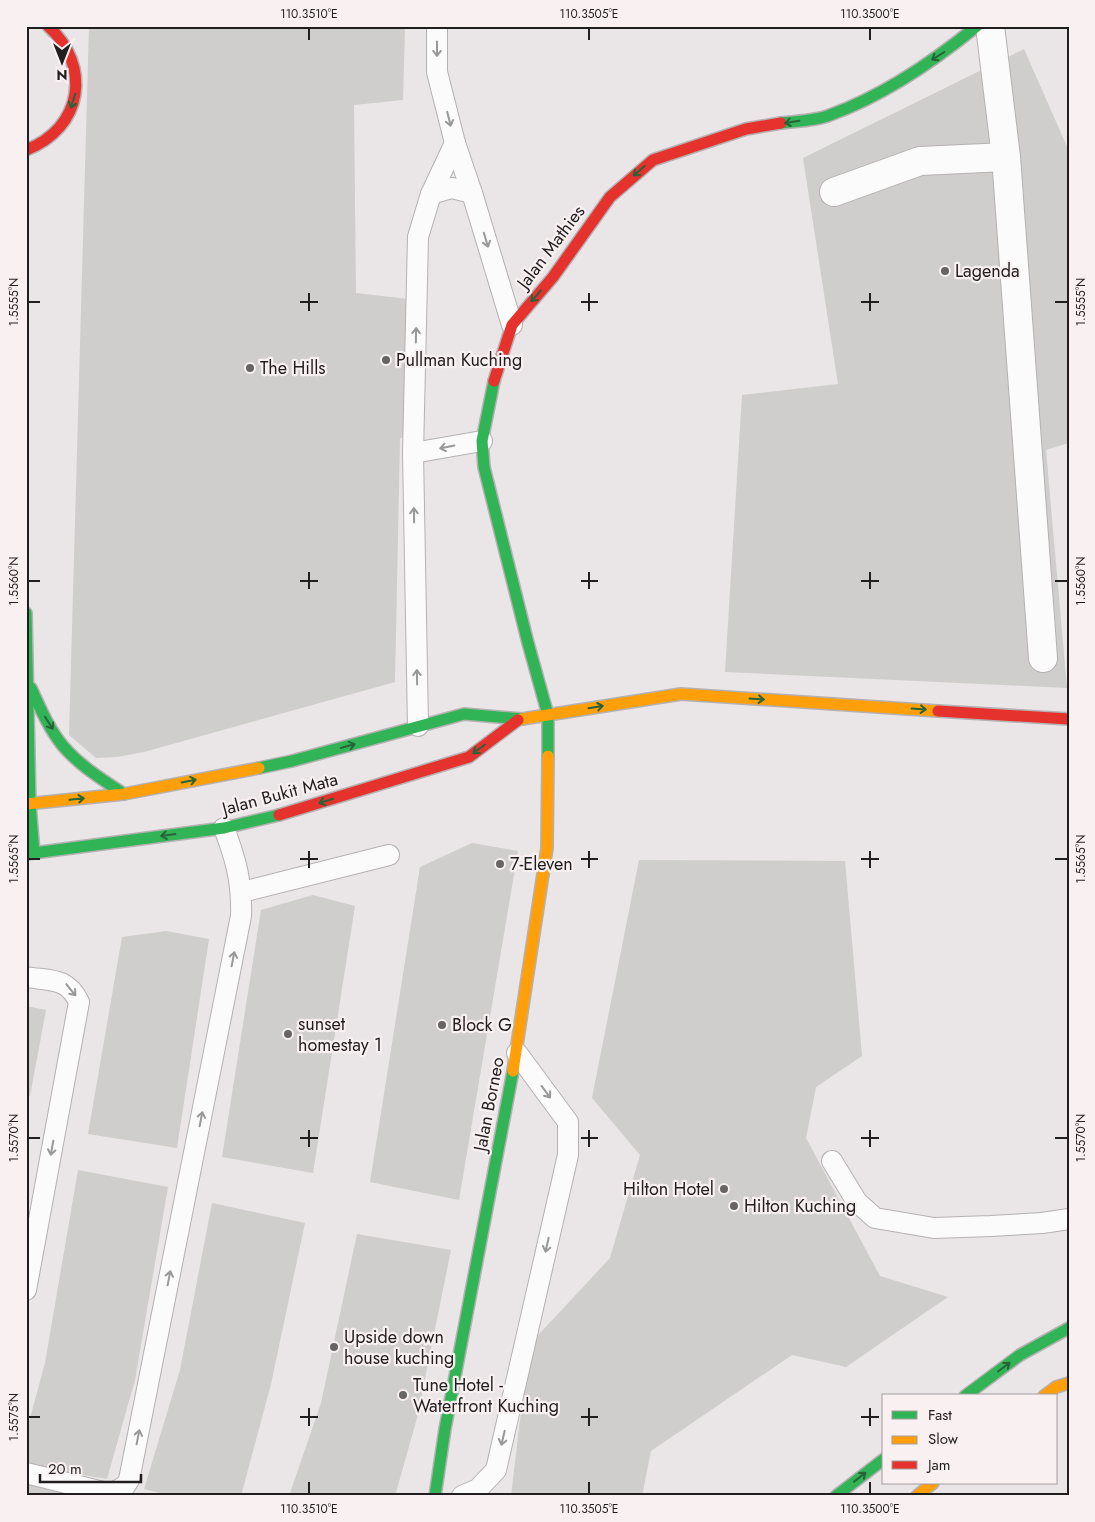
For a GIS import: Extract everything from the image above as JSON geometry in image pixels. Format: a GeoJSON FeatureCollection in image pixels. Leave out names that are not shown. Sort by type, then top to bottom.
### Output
{"type":"FeatureCollection","features":[{"type":"Feature","properties":{"kind":"street"},"geometry":{"type":"LineString","coordinates":[[26,150],[38,146],[56,132],[69,114],[76,92],[75,69],[68,48],[54,30],[48,26]]}},
{"type":"Feature","properties":{"kind":"street","name":"Jalan Mathies"},"geometry":{"type":"LineString","coordinates":[[548,715],[484,467],[482,441],[495,378],[512,325],[553,277],[610,197],[653,160],[746,130],[828,116],[883,91],[949,49],[977,26]]}},
{"type":"Feature","properties":{"kind":"street"},"geometry":{"type":"LineString","coordinates":[[990,26],[1006,157],[1043,658]]}},
{"type":"Feature","properties":{"kind":"street"},"geometry":{"type":"LineString","coordinates":[[834,192],[920,161],[1006,157]]}},
{"type":"Feature","properties":{"kind":"street"},"geometry":{"type":"LineString","coordinates":[[26,613],[30,853]]}},
{"type":"Feature","properties":{"kind":"street"},"geometry":{"type":"LineString","coordinates":[[27,680],[41,711],[67,750],[92,772],[124,794]]}},
{"type":"Feature","properties":{"kind":"street"},"geometry":{"type":"LineString","coordinates":[[28,804],[124,794],[292,761],[464,714],[518,720],[682,694],[1069,718]]}},
{"type":"Feature","properties":{"kind":"street","name":"Jalan Borneo"},"geometry":{"type":"LineString","coordinates":[[435,1496],[445,1429],[517,1053],[547,848],[548,715]]}},
{"type":"Feature","properties":{"kind":"street","name":"Jalan Bukit Mata"},"geometry":{"type":"LineString","coordinates":[[30,853],[224,828],[290,812],[469,757],[518,720]]}},
{"type":"Feature","properties":{"kind":"street"},"geometry":{"type":"LineString","coordinates":[[968,1394],[1020,1355],[1069,1328]]}},
{"type":"Feature","properties":{"kind":"street"},"geometry":{"type":"LineString","coordinates":[[1046,1394],[1056,1386],[1069,1383]]}},
{"type":"Feature","properties":{"kind":"street"},"geometry":{"type":"LineString","coordinates":[[836,1496],[882,1461]]}},
{"type":"Feature","properties":{"kind":"street"},"geometry":{"type":"LineString","coordinates":[[917,1496],[932,1484]]}},
{"type":"Feature","properties":{"kind":"lane"},"geometry":{"type":"LineString","coordinates":[[437,26],[437,72],[455,143],[512,325]]}},
{"type":"Feature","properties":{"kind":"lane"},"geometry":{"type":"LineString","coordinates":[[418,726],[413,454],[418,236],[431,194],[455,143]]}},
{"type":"Feature","properties":{"kind":"lane"},"geometry":{"type":"LineString","coordinates":[[431,194],[452,188],[472,193]]}},
{"type":"Feature","properties":{"kind":"lane"},"geometry":{"type":"LineString","coordinates":[[413,454],[482,441]]}},
{"type":"Feature","properties":{"kind":"lane"},"geometry":{"type":"LineString","coordinates":[[26,1474],[111,1494],[125,1486],[129,1480],[241,916],[242,892],[236,861],[224,828]]}},
{"type":"Feature","properties":{"kind":"lane"},"geometry":{"type":"LineString","coordinates":[[242,892],[389,855]]}},
{"type":"Feature","properties":{"kind":"lane"},"geometry":{"type":"LineString","coordinates":[[26,977],[65,983],[74,991],[79,1002],[26,1290]]}},
{"type":"Feature","properties":{"kind":"lane"},"geometry":{"type":"LineString","coordinates":[[462,1496],[478,1489],[496,1470],[568,1154],[568,1122],[517,1053]]}},
{"type":"Feature","properties":{"kind":"lane"},"geometry":{"type":"LineString","coordinates":[[832,1161],[857,1202],[874,1218],[934,1228],[1042,1223],[1069,1219]]}},
{"type":"Feature","properties":{"kind":"building","name":"The Hills"},"geometry":{"type":"Polygon","coordinates":[[[89,26],[405,26],[403,100],[354,105],[356,293],[417,300],[424,436],[400,438],[395,682],[144,752],[117,757],[96,758],[69,735],[89,26]]]}},
{"type":"Feature","properties":{"kind":"building","name":"Lagenda"},"geometry":{"type":"Polygon","coordinates":[[[1024,49],[1069,151],[1069,443],[1046,450],[1067,688],[725,672],[742,395],[838,384],[803,158],[1024,49]]]}},
{"type":"Feature","properties":{"kind":"building","name":"Block G"},"geometry":{"type":"Polygon","coordinates":[[[472,843],[518,851],[459,1200],[370,1182],[420,867],[472,843]]]}},
{"type":"Feature","properties":{"kind":"building","name":"Hilton Kuching"},"geometry":{"type":"Polygon","coordinates":[[[639,860],[845,861],[862,1056],[816,1087],[806,1138],[880,1276],[948,1297],[846,1367],[792,1355],[651,1451],[642,1496],[511,1496],[529,1345],[610,1258],[640,1155],[592,1098],[639,860]]]}},
{"type":"Feature","properties":{"kind":"building","name":"sunset homestay 1"},"geometry":{"type":"Polygon","coordinates":[[[313,895],[355,906],[313,1173],[222,1157],[261,910],[313,895]]]}},
{"type":"Feature","properties":{"kind":"building"},"geometry":{"type":"Polygon","coordinates":[[[166,931],[209,939],[177,1148],[88,1134],[122,937],[166,931]]]}},
{"type":"Feature","properties":{"kind":"building"},"geometry":{"type":"Polygon","coordinates":[[[26,1006],[46,1010],[30,1096],[26,1095],[26,1006]]]}},
{"type":"Feature","properties":{"kind":"building"},"geometry":{"type":"Polygon","coordinates":[[[78,1170],[168,1187],[135,1380],[107,1479],[26,1465],[26,1433],[45,1363],[78,1170]]]}},
{"type":"Feature","properties":{"kind":"building"},"geometry":{"type":"Polygon","coordinates":[[[212,1203],[305,1223],[271,1384],[241,1496],[172,1496],[144,1489],[180,1370],[212,1203]]]}},
{"type":"Feature","properties":{"kind":"building"},"geometry":{"type":"Polygon","coordinates":[[[357,1234],[451,1250],[417,1418],[395,1496],[289,1496],[321,1403],[357,1234]]]}},
{"type":"Feature","properties":{"kind":"building"},"geometry":{"type":"Polygon","coordinates":[[[26,1480],[90,1496],[26,1496],[26,1480]]]}},
{"type":"Feature","properties":{"kind":"traffic: fast"},"geometry":{"type":"LineString","coordinates":[[781,123],[825,117],[869,98],[926,65],[977,26]]}},
{"type":"Feature","properties":{"kind":"traffic: fast"},"geometry":{"type":"LineString","coordinates":[[494,381],[482,441],[484,467],[548,715],[548,756]]}},
{"type":"Feature","properties":{"kind":"traffic: fast"},"geometry":{"type":"LineString","coordinates":[[26,613],[30,804],[34,853]]}},
{"type":"Feature","properties":{"kind":"traffic: fast"},"geometry":{"type":"LineString","coordinates":[[31,688],[41,711],[63,746],[84,766],[124,794]]}},
{"type":"Feature","properties":{"kind":"traffic: fast"},"geometry":{"type":"LineString","coordinates":[[259,768],[292,761],[464,714],[522,719]]}},
{"type":"Feature","properties":{"kind":"traffic: fast"},"geometry":{"type":"LineString","coordinates":[[26,854],[224,828],[279,815]]}},
{"type":"Feature","properties":{"kind":"traffic: fast"},"geometry":{"type":"LineString","coordinates":[[435,1496],[445,1429],[513,1071]]}},
{"type":"Feature","properties":{"kind":"traffic: fast"},"geometry":{"type":"LineString","coordinates":[[968,1394],[1020,1355],[1069,1328]]}},
{"type":"Feature","properties":{"kind":"traffic: fast"},"geometry":{"type":"LineString","coordinates":[[836,1496],[882,1461]]}},
{"type":"Feature","properties":{"kind":"traffic: slow"},"geometry":{"type":"LineString","coordinates":[[522,719],[681,694],[938,711]]}},
{"type":"Feature","properties":{"kind":"traffic: slow"},"geometry":{"type":"LineString","coordinates":[[513,1071],[547,848],[548,756]]}},
{"type":"Feature","properties":{"kind":"traffic: slow"},"geometry":{"type":"LineString","coordinates":[[26,804],[124,794],[259,768]]}},
{"type":"Feature","properties":{"kind":"traffic: slow"},"geometry":{"type":"LineString","coordinates":[[1047,1394],[1056,1387],[1069,1383]]}},
{"type":"Feature","properties":{"kind":"traffic: slow"},"geometry":{"type":"LineString","coordinates":[[917,1496],[932,1484]]}},
{"type":"Feature","properties":{"kind":"traffic: jam"},"geometry":{"type":"LineString","coordinates":[[26,150],[45,140],[60,127],[70,112],[75,95],[75,77],[71,59],[62,42],[48,26]]}},
{"type":"Feature","properties":{"kind":"traffic: jam"},"geometry":{"type":"LineString","coordinates":[[494,381],[512,325],[553,277],[610,197],[653,160],[746,129],[781,123]]}},
{"type":"Feature","properties":{"kind":"traffic: jam"},"geometry":{"type":"LineString","coordinates":[[938,711],[1069,719]]}},
{"type":"Feature","properties":{"kind":"traffic: jam"},"geometry":{"type":"LineString","coordinates":[[279,815],[469,757],[518,720]]}},
{"type":"Feature","properties":{"kind":"place","name":"Lagenda"},"geometry":{"type":"Point","coordinates":[945,271]}},
{"type":"Feature","properties":{"kind":"place","name":"Pullman Kuching"},"geometry":{"type":"Point","coordinates":[386,360]}},
{"type":"Feature","properties":{"kind":"place","name":"The Hills"},"geometry":{"type":"Point","coordinates":[250,368]}},
{"type":"Feature","properties":{"kind":"place","name":"7-Eleven"},"geometry":{"type":"Point","coordinates":[500,864]}},
{"type":"Feature","properties":{"kind":"place","name":"Block G"},"geometry":{"type":"Point","coordinates":[442,1025]}},
{"type":"Feature","properties":{"kind":"place","name":"sunset homestay 1"},"geometry":{"type":"Point","coordinates":[288,1034]}},
{"type":"Feature","properties":{"kind":"place","name":"Hilton Hotel"},"geometry":{"type":"Point","coordinates":[724,1189]}},
{"type":"Feature","properties":{"kind":"place","name":"Hilton Kuching"},"geometry":{"type":"Point","coordinates":[734,1206]}},
{"type":"Feature","properties":{"kind":"place","name":"Upside down house kuching"},"geometry":{"type":"Point","coordinates":[334,1347]}},
{"type":"Feature","properties":{"kind":"place","name":"Tune Hotel - Waterfront Kuching"},"geometry":{"type":"Point","coordinates":[403,1395]}}]}
